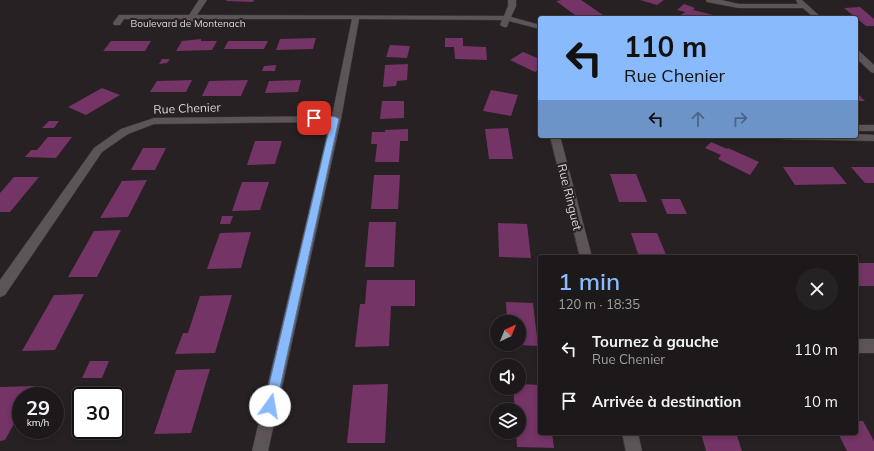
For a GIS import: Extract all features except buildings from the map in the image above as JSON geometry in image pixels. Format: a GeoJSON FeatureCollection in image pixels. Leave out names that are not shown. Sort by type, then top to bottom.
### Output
{"type":"FeatureCollection","features":[{"type":"Feature","properties":{"kind":"street"},"geometry":{"type":"LineString","coordinates":[[189,20],[203,0]]}},
{"type":"Feature","properties":{"kind":"street"},"geometry":{"type":"LineString","coordinates":[[505,22],[512,0]]}},
{"type":"Feature","properties":{"kind":"street"},"geometry":{"type":"LineString","coordinates":[[710,0],[739,6],[805,6]]}},
{"type":"Feature","properties":{"kind":"street"},"geometry":{"type":"LineString","coordinates":[[798,0],[816,16]]}},
{"type":"Feature","properties":{"kind":"street","name":"Boulevard de Montenach"},"geometry":{"type":"LineString","coordinates":[[189,20],[122,17],[117,23],[189,20],[356,20],[477,23],[505,22],[538,27]]}},
{"type":"Feature","properties":{"kind":"street"},"geometry":{"type":"LineString","coordinates":[[260,451],[336,119],[356,20]]}},
{"type":"Feature","properties":{"kind":"street","name":"Boulevard de Montenach"},"geometry":{"type":"LineString","coordinates":[[505,22],[538,33]]}},
{"type":"Feature","properties":{"kind":"street"},"geometry":{"type":"LineString","coordinates":[[858,55],[874,70]]}},
{"type":"Feature","properties":{"kind":"street","name":"Rue Chenier"},"geometry":{"type":"LineString","coordinates":[[0,291],[98,150],[120,133],[136,125],[154,121],[314,118],[336,119]]}},
{"type":"Feature","properties":{"kind":"street"},"geometry":{"type":"LineString","coordinates":[[858,128],[874,128]]}},
{"type":"Feature","properties":{"kind":"street","name":"Rue Ringuet"},"geometry":{"type":"LineString","coordinates":[[556,138],[585,255]]}},
{"type":"Feature","properties":{"kind":"street"},"geometry":{"type":"LineString","coordinates":[[858,138],[874,138]]}},
{"type":"Feature","properties":{"kind":"street"},"geometry":{"type":"LineString","coordinates":[[858,346],[874,346]]}},
{"type":"Feature","properties":{"kind":"street"},"geometry":{"type":"LineString","coordinates":[[630,435],[634,451]]}},
{"type":"Feature","properties":{"kind":"route"},"geometry":{"type":"LineString","coordinates":[[270,406],[336,119],[314,118]]}}]}
